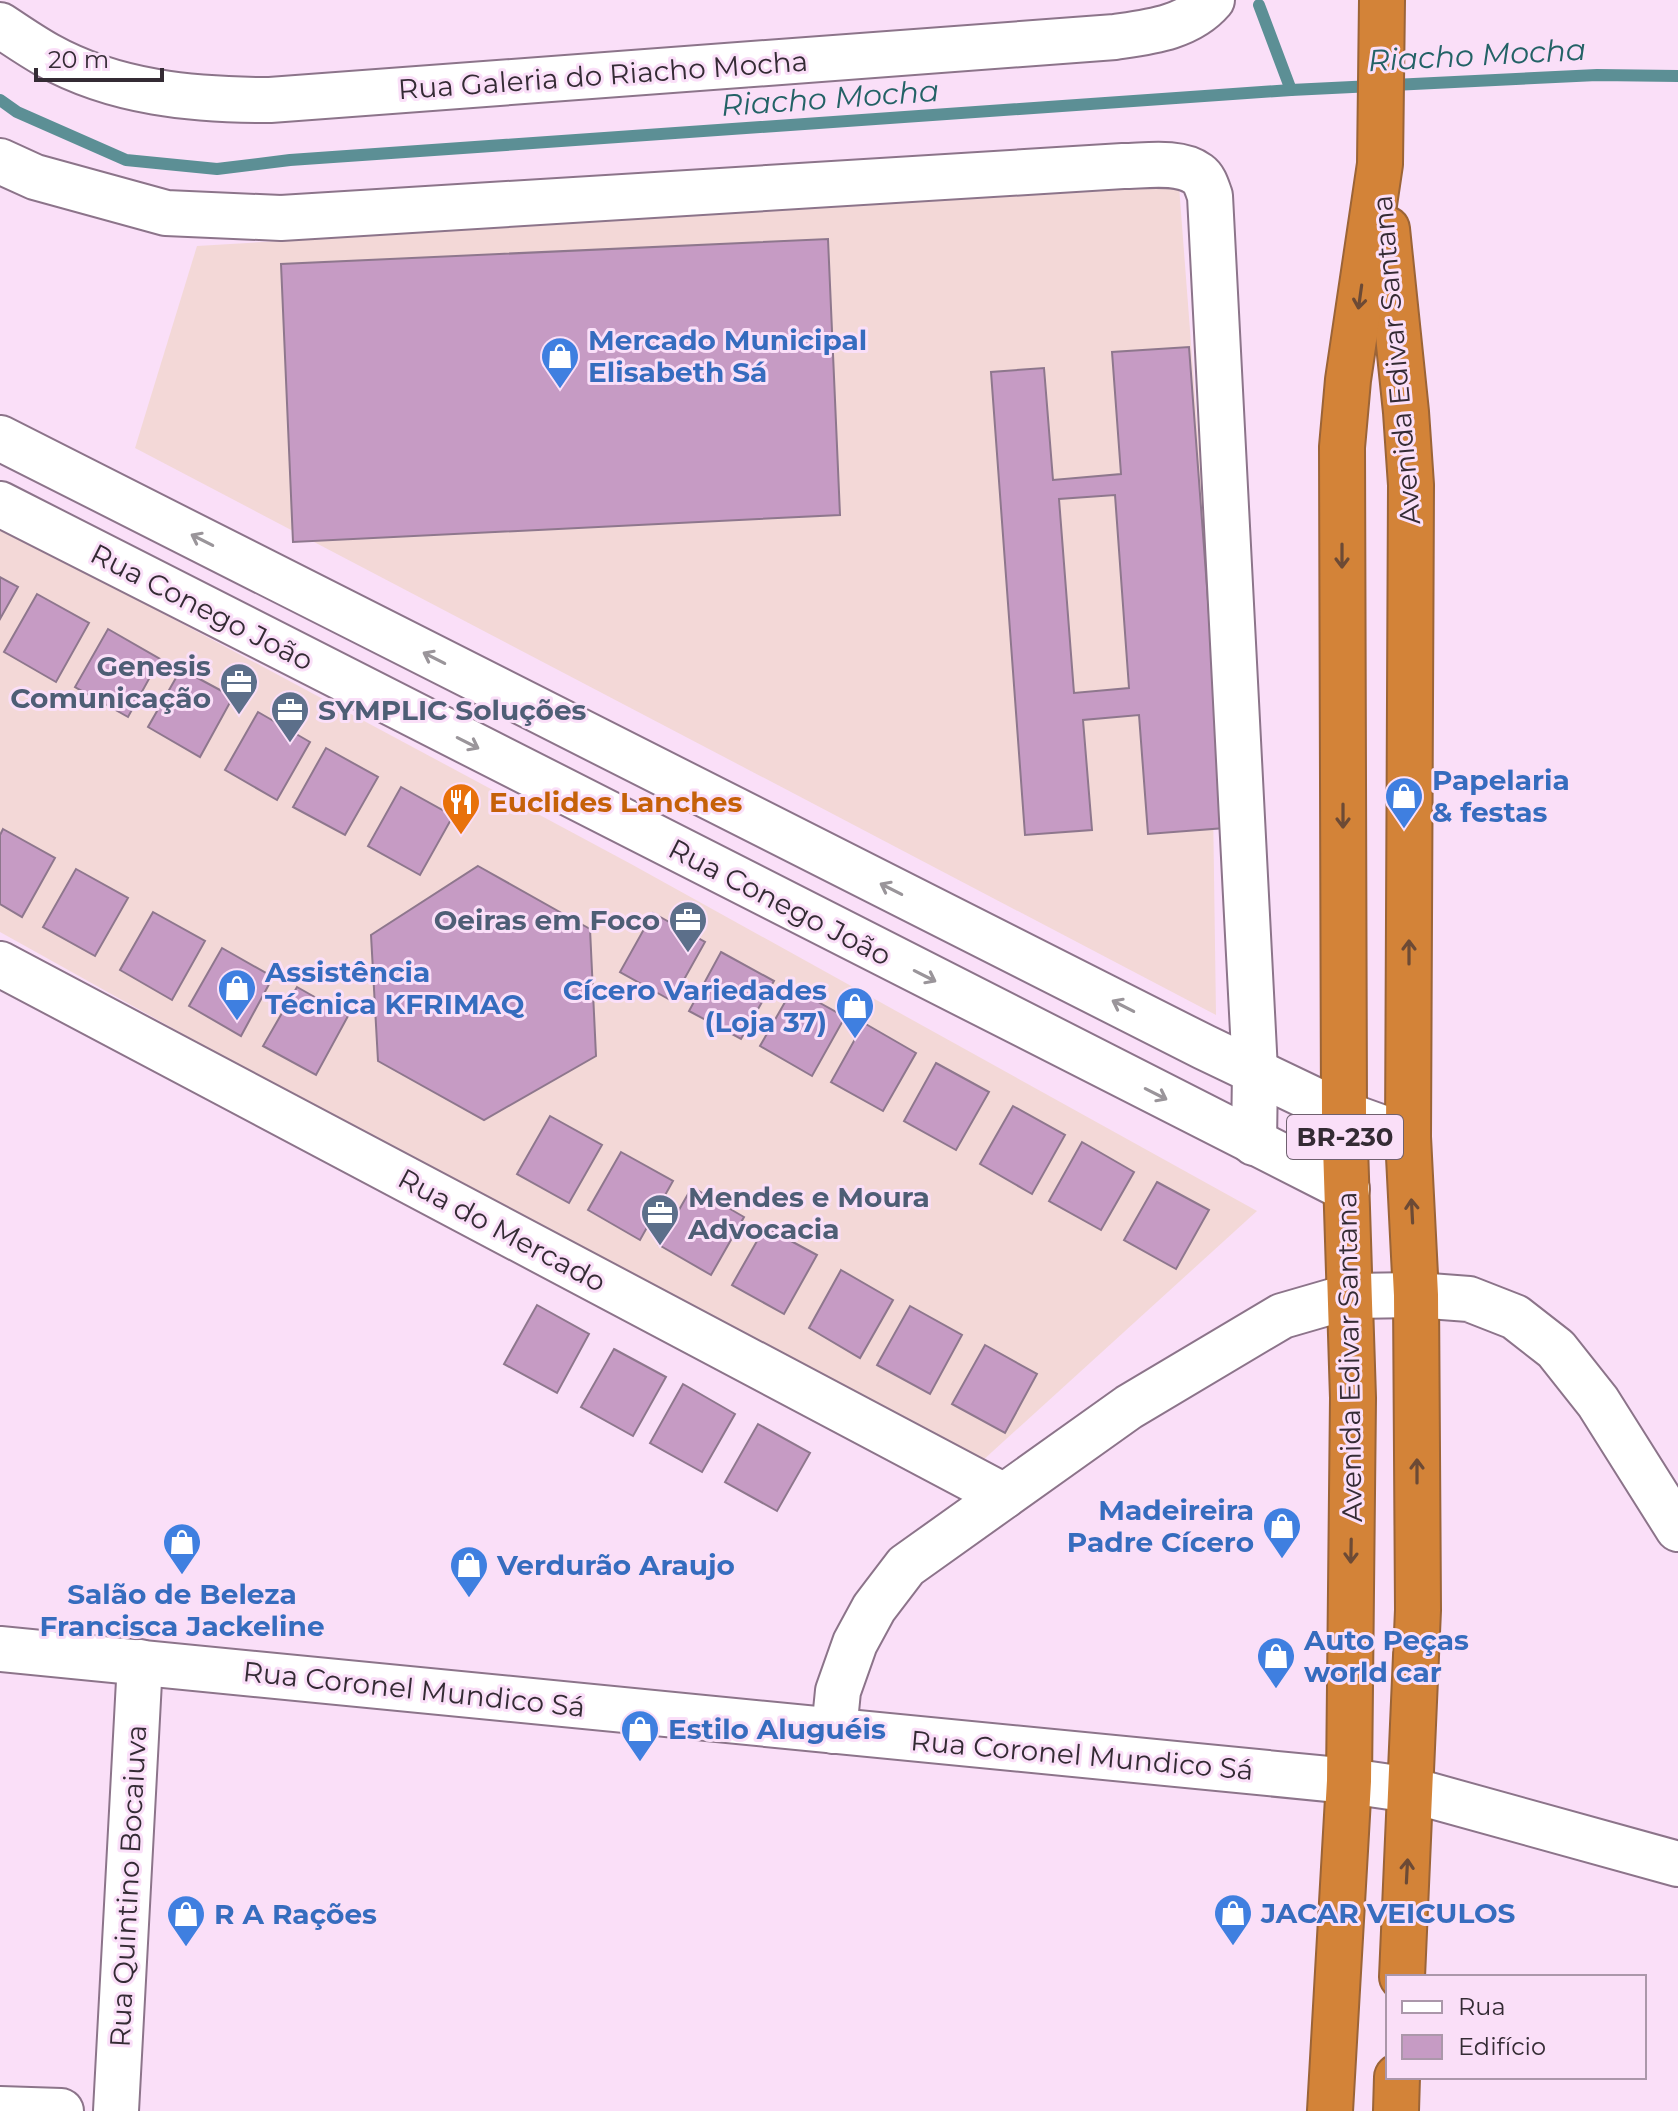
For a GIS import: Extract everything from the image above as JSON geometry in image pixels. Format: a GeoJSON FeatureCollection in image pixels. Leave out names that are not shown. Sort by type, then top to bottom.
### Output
{"type":"FeatureCollection","features":[{"type":"Feature","properties":{"kind":"highway","name":"BR-230"},"geometry":{"type":"LineString","coordinates":[[1380,151],[1382,0]]}},
{"type":"Feature","properties":{"kind":"highway","name":"Avenida Edivar Santana"},"geometry":{"type":"LineString","coordinates":[[1330,2111],[1349,1781],[1353,1398],[1344,1114],[1342,447],[1348,380],[1380,151]]}},
{"type":"Feature","properties":{"kind":"highway","name":"Avenida Edivar Santana"},"geometry":{"type":"LineString","coordinates":[[1380,151],[1411,485],[1408,1137],[1416,1295],[1418,1610],[1402,1975]]}},
{"type":"Feature","properties":{"kind":"highway"},"geometry":{"type":"LineString","coordinates":[[1396,2111],[1397,2079]]}},
{"type":"Feature","properties":{"kind":"street","name":"Rua Galeria do Riacho Mocha"},"geometry":{"type":"LineString","coordinates":[[0,25],[47,56],[101,79],[141,90],[208,100],[270,100],[1115,37],[1166,30],[1206,7],[1212,0]]}},
{"type":"Feature","properties":{"kind":"street"},"geometry":{"type":"LineString","coordinates":[[0,161],[35,177],[166,213],[281,218],[1123,166],[1168,165],[1197,173],[1205,182],[1210,196],[1255,1071],[1254,1143]]}},
{"type":"Feature","properties":{"kind":"street"},"geometry":{"type":"LineString","coordinates":[[0,438],[1255,1071],[1344,1114],[1408,1137]]}},
{"type":"Feature","properties":{"kind":"street","name":"Rua Conego João"},"geometry":{"type":"LineString","coordinates":[[0,504],[1347,1189]]}},
{"type":"Feature","properties":{"kind":"street"},"geometry":{"type":"LineString","coordinates":[[590,805],[615,749]]}},
{"type":"Feature","properties":{"kind":"street","name":"Rua do Mercado"},"geometry":{"type":"LineString","coordinates":[[0,964],[1004,1496]]}},
{"type":"Feature","properties":{"kind":"street"},"geometry":{"type":"LineString","coordinates":[[834,1731],[838,1691],[855,1643],[874,1608],[906,1566],[1129,1407],[1282,1316],[1351,1296],[1416,1295],[1469,1299],[1515,1317],[1556,1349],[1598,1402],[1678,1529]]}},
{"type":"Feature","properties":{"kind":"street","name":"Rua Coronel Mundico Sá"},"geometry":{"type":"LineString","coordinates":[[0,1649],[1349,1781],[1411,1790],[1678,1864]]}},
{"type":"Feature","properties":{"kind":"street","name":"Rua Quintino Bocaiuva"},"geometry":{"type":"LineString","coordinates":[[116,2111],[140,1662]]}},
{"type":"Feature","properties":{"kind":"street"},"geometry":{"type":"LineString","coordinates":[[0,2109],[61,2111]]}},
{"type":"Feature","properties":{"kind":"shaded area"},"geometry":{"type":"Polygon","coordinates":[[[1179,186],[1210,593],[1216,1015],[135,448],[197,246],[1179,186]]]}},
{"type":"Feature","properties":{"kind":"shaded area"},"geometry":{"type":"Polygon","coordinates":[[[0,526],[631,864],[1257,1211],[981,1462],[488,1204],[0,932],[0,526]]]}},
{"type":"Feature","properties":{"kind":"building","name":"Mercado Municipal Elisabeth Sá"},"geometry":{"type":"Polygon","coordinates":[[[828,239],[840,515],[293,542],[281,264],[828,239]]]}},
{"type":"Feature","properties":{"kind":"building"},"geometry":{"type":"Polygon","coordinates":[[[1189,347],[1225,828],[1148,834],[1139,715],[1083,720],[1092,830],[1025,835],[991,372],[1044,368],[1053,480],[1121,474],[1112,352],[1189,347]],[[1115,495],[1059,499],[1074,693],[1129,688],[1115,495]]]}},
{"type":"Feature","properties":{"kind":"building"},"geometry":{"type":"Polygon","coordinates":[[[0,577],[18,587],[0,619],[0,577]]]}},
{"type":"Feature","properties":{"kind":"building"},"geometry":{"type":"Polygon","coordinates":[[[37,594],[89,623],[56,682],[4,652],[37,594]]]}},
{"type":"Feature","properties":{"kind":"building"},"geometry":{"type":"Polygon","coordinates":[[[108,629],[160,659],[128,717],[75,687],[108,629]]]}},
{"type":"Feature","properties":{"kind":"building"},"geometry":{"type":"Polygon","coordinates":[[[181,669],[233,697],[200,757],[148,727],[181,669]]]}},
{"type":"Feature","properties":{"kind":"building"},"geometry":{"type":"Polygon","coordinates":[[[258,712],[310,742],[277,800],[225,770],[258,712]]]}},
{"type":"Feature","properties":{"kind":"building"},"geometry":{"type":"Polygon","coordinates":[[[326,748],[378,777],[345,835],[293,807],[326,748]]]}},
{"type":"Feature","properties":{"kind":"building"},"geometry":{"type":"Polygon","coordinates":[[[401,787],[453,816],[420,875],[368,846],[401,787]]]}},
{"type":"Feature","properties":{"kind":"building"},"geometry":{"type":"Polygon","coordinates":[[[3,829],[55,858],[22,917],[0,904],[0,835],[3,829]]]}},
{"type":"Feature","properties":{"kind":"building"},"geometry":{"type":"Polygon","coordinates":[[[478,866],[590,929],[596,1056],[484,1120],[378,1061],[371,935],[478,866]]]}},
{"type":"Feature","properties":{"kind":"building"},"geometry":{"type":"Polygon","coordinates":[[[76,869],[128,898],[95,956],[43,927],[76,869]]]}},
{"type":"Feature","properties":{"kind":"building"},"geometry":{"type":"Polygon","coordinates":[[[153,912],[205,941],[172,1000],[120,970],[153,912]]]}},
{"type":"Feature","properties":{"kind":"building"},"geometry":{"type":"Polygon","coordinates":[[[653,913],[705,942],[672,1001],[620,972],[653,913]]]}},
{"type":"Feature","properties":{"kind":"building"},"geometry":{"type":"Polygon","coordinates":[[[222,948],[273,977],[241,1036],[189,1006],[222,948]]]}},
{"type":"Feature","properties":{"kind":"building"},"geometry":{"type":"Polygon","coordinates":[[[721,952],[774,981],[741,1039],[689,1011],[721,952]]]}},
{"type":"Feature","properties":{"kind":"building"},"geometry":{"type":"Polygon","coordinates":[[[297,987],[348,1016],[316,1075],[263,1046],[297,987]]]}},
{"type":"Feature","properties":{"kind":"building"},"geometry":{"type":"Polygon","coordinates":[[[793,988],[845,1017],[812,1076],[760,1046],[793,988]]]}},
{"type":"Feature","properties":{"kind":"building"},"geometry":{"type":"Polygon","coordinates":[[[864,1023],[916,1053],[883,1111],[831,1082],[864,1023]]]}},
{"type":"Feature","properties":{"kind":"building"},"geometry":{"type":"Polygon","coordinates":[[[936,1063],[989,1092],[956,1150],[904,1121],[936,1063]]]}},
{"type":"Feature","properties":{"kind":"building"},"geometry":{"type":"Polygon","coordinates":[[[1013,1106],[1065,1135],[1032,1194],[980,1164],[1013,1106]]]}},
{"type":"Feature","properties":{"kind":"building"},"geometry":{"type":"Polygon","coordinates":[[[550,1116],[602,1145],[569,1203],[517,1174],[550,1116]]]}},
{"type":"Feature","properties":{"kind":"building"},"geometry":{"type":"Polygon","coordinates":[[[1082,1142],[1134,1172],[1101,1230],[1049,1201],[1082,1142]]]}},
{"type":"Feature","properties":{"kind":"building"},"geometry":{"type":"Polygon","coordinates":[[[621,1152],[673,1181],[640,1240],[588,1210],[621,1152]]]}},
{"type":"Feature","properties":{"kind":"building"},"geometry":{"type":"Polygon","coordinates":[[[1157,1182],[1209,1210],[1176,1269],[1124,1240],[1157,1182]]]}},
{"type":"Feature","properties":{"kind":"building"},"geometry":{"type":"Polygon","coordinates":[[[692,1187],[744,1217],[711,1275],[659,1245],[692,1187]]]}},
{"type":"Feature","properties":{"kind":"building"},"geometry":{"type":"Polygon","coordinates":[[[765,1227],[817,1255],[784,1314],[732,1285],[765,1227]]]}},
{"type":"Feature","properties":{"kind":"building"},"geometry":{"type":"Polygon","coordinates":[[[841,1270],[893,1300],[860,1358],[809,1328],[841,1270]]]}},
{"type":"Feature","properties":{"kind":"building"},"geometry":{"type":"Polygon","coordinates":[[[537,1305],[589,1334],[557,1393],[504,1364],[537,1305]]]}},
{"type":"Feature","properties":{"kind":"building"},"geometry":{"type":"Polygon","coordinates":[[[910,1306],[962,1335],[930,1394],[877,1365],[910,1306]]]}},
{"type":"Feature","properties":{"kind":"building"},"geometry":{"type":"Polygon","coordinates":[[[985,1345],[1037,1374],[1005,1433],[952,1404],[985,1345]]]}},
{"type":"Feature","properties":{"kind":"building"},"geometry":{"type":"Polygon","coordinates":[[[614,1349],[666,1377],[633,1436],[581,1407],[614,1349]]]}},
{"type":"Feature","properties":{"kind":"building"},"geometry":{"type":"Polygon","coordinates":[[[683,1384],[735,1414],[702,1472],[650,1443],[683,1384]]]}},
{"type":"Feature","properties":{"kind":"building"},"geometry":{"type":"Polygon","coordinates":[[[758,1424],[810,1453],[777,1511],[725,1482],[758,1424]]]}},
{"type":"Feature","properties":{"kind":"waterway"},"geometry":{"type":"LineString","coordinates":[[1259,5],[1291,90]]}},
{"type":"Feature","properties":{"kind":"waterway","name":"Riacho Mocha"},"geometry":{"type":"LineString","coordinates":[[0,100],[17,112],[126,160],[217,169],[290,160],[1291,90],[1597,75],[1678,76]]}},
{"type":"Feature","properties":{"kind":"place","name":"Mercado Municipal Elisabeth Sá"},"geometry":{"type":"Point","coordinates":[560,390]}},
{"type":"Feature","properties":{"kind":"place","name":"Genesis Comunicação"},"geometry":{"type":"Point","coordinates":[239,716]}},
{"type":"Feature","properties":{"kind":"place","name":"SYMPLIC Soluções"},"geometry":{"type":"Point","coordinates":[290,744]}},
{"type":"Feature","properties":{"kind":"place","name":"Papelaria & festas"},"geometry":{"type":"Point","coordinates":[1404,830]}},
{"type":"Feature","properties":{"kind":"place","name":"Euclides Lanches"},"geometry":{"type":"Point","coordinates":[461,836]}},
{"type":"Feature","properties":{"kind":"place","name":"Oeiras em Foco"},"geometry":{"type":"Point","coordinates":[688,954]}},
{"type":"Feature","properties":{"kind":"place","name":"Assistência Técnica KFRIMAQ"},"geometry":{"type":"Point","coordinates":[237,1022]}},
{"type":"Feature","properties":{"kind":"place","name":"Cícero Variedades (Loja 37)"},"geometry":{"type":"Point","coordinates":[855,1040]}},
{"type":"Feature","properties":{"kind":"place","name":"Mendes e Moura Advocacia"},"geometry":{"type":"Point","coordinates":[660,1247]}},
{"type":"Feature","properties":{"kind":"place","name":"Madeireira Padre Cícero"},"geometry":{"type":"Point","coordinates":[1282,1560]}},
{"type":"Feature","properties":{"kind":"place","name":"Salão de Beleza Francisca Jackeline"},"geometry":{"type":"Point","coordinates":[182,1576]}},
{"type":"Feature","properties":{"kind":"place","name":"Verdurão Araujo"},"geometry":{"type":"Point","coordinates":[469,1599]}},
{"type":"Feature","properties":{"kind":"place","name":"Auto Peças world car"},"geometry":{"type":"Point","coordinates":[1276,1690]}},
{"type":"Feature","properties":{"kind":"place","name":"Estilo Aluguéis"},"geometry":{"type":"Point","coordinates":[640,1763]}},
{"type":"Feature","properties":{"kind":"place","name":"JACAR VEICULOS"},"geometry":{"type":"Point","coordinates":[1233,1947]}},
{"type":"Feature","properties":{"kind":"place","name":"R A Rações"},"geometry":{"type":"Point","coordinates":[186,1948]}}]}
